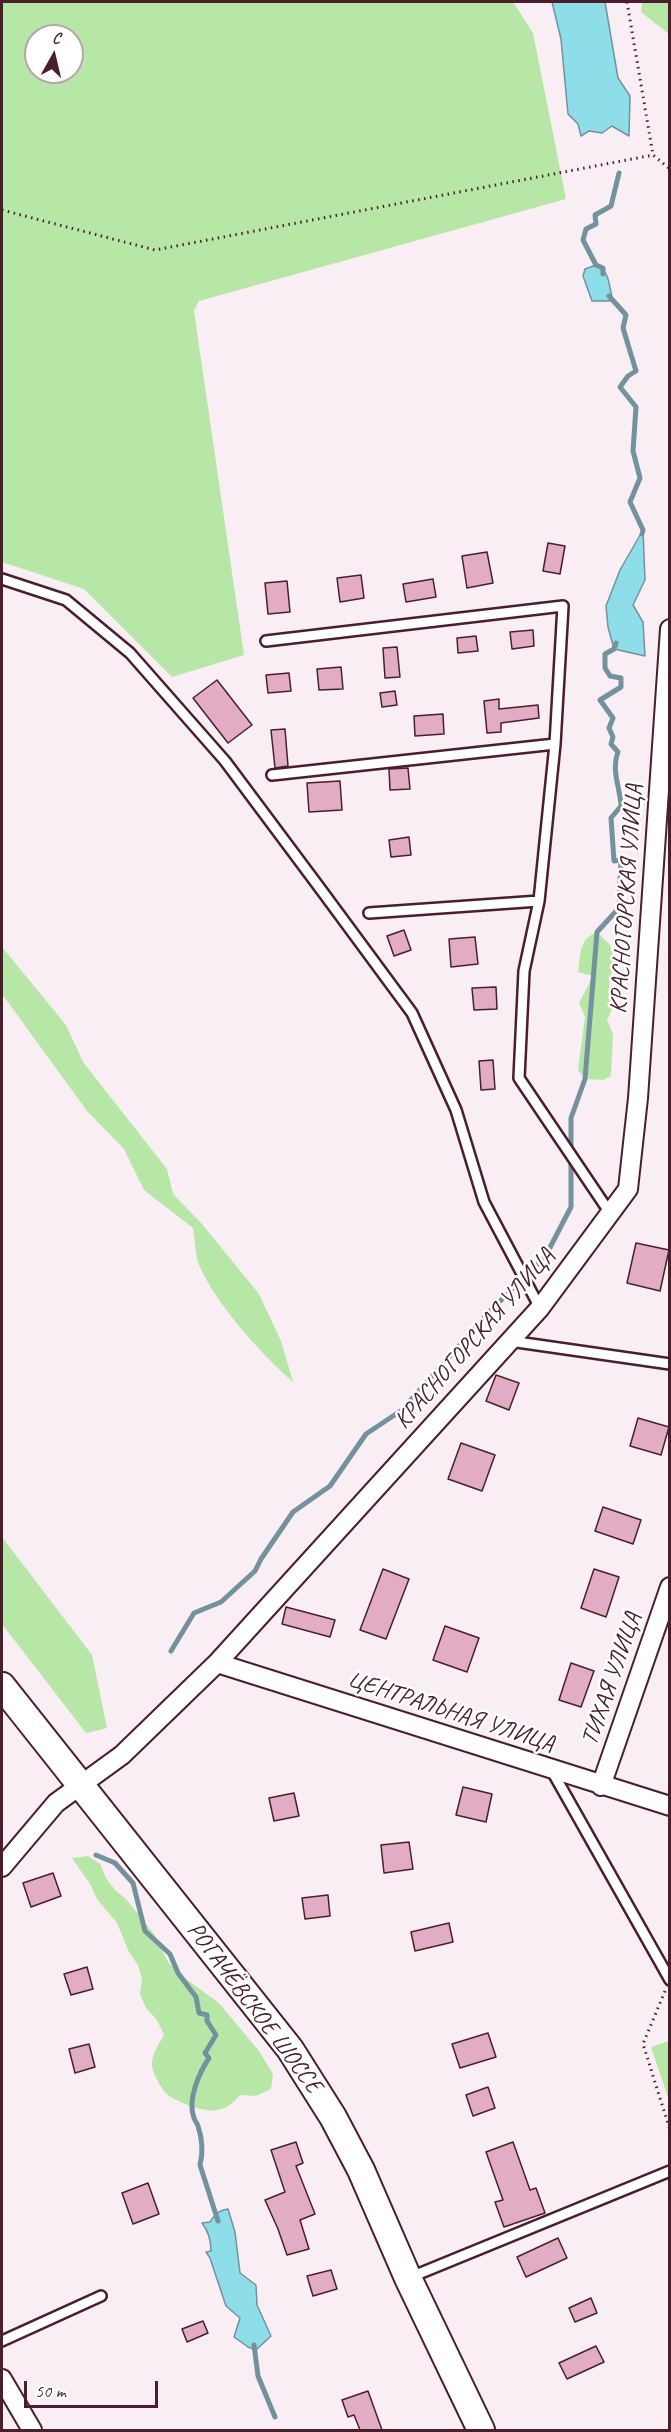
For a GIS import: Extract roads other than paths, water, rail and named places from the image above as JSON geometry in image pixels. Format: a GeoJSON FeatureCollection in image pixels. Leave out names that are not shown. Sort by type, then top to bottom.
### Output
{"type":"FeatureCollection","features":[{"type":"Feature","properties":{"kind":"main road","name":"РОГАЧЁВСКОЕ ШОССЕ"},"geometry":{"type":"LineString","coordinates":[[2,1686],[290,2049],[314,2084],[361,2170],[408,2278],[481,2430]]}},
{"type":"Feature","properties":{"kind":"street","name":"КРАСНОГОРСКАЯ УЛИЦА"},"geometry":{"type":"LineString","coordinates":[[2,1867],[56,1803],[122,1755],[217,1663],[540,1308],[628,1189],[638,1098],[669,629]]}},
{"type":"Feature","properties":{"kind":"street","name":"ТИХАЯ УЛИЦА"},"geometry":{"type":"LineString","coordinates":[[601,1786],[669,1587]]}},
{"type":"Feature","properties":{"kind":"street","name":"ЦЕНТРАЛЬНАЯ УЛИЦА"},"geometry":{"type":"LineString","coordinates":[[217,1663],[669,1806]]}},
{"type":"Feature","properties":{"kind":"street"},"geometry":{"type":"LineString","coordinates":[[2,2379],[32,2430]]}},
{"type":"Feature","properties":{"kind":"lane"},"geometry":{"type":"LineString","coordinates":[[2,579],[66,600],[130,653],[225,761],[329,900],[412,1013],[456,1110],[484,1202],[540,1308]]}},
{"type":"Feature","properties":{"kind":"lane"},"geometry":{"type":"LineString","coordinates":[[266,641],[563,606],[555,744],[539,901],[524,971],[519,1078],[610,1214]]}},
{"type":"Feature","properties":{"kind":"lane"},"geometry":{"type":"LineString","coordinates":[[272,775],[555,744]]}},
{"type":"Feature","properties":{"kind":"lane"},"geometry":{"type":"LineString","coordinates":[[369,913],[539,901]]}},
{"type":"Feature","properties":{"kind":"lane"},"geometry":{"type":"LineString","coordinates":[[510,1341],[669,1364]]}},
{"type":"Feature","properties":{"kind":"lane"},"geometry":{"type":"LineString","coordinates":[[551,1768],[669,1980]]}},
{"type":"Feature","properties":{"kind":"lane"},"geometry":{"type":"LineString","coordinates":[[408,2278],[669,2171]]}},
{"type":"Feature","properties":{"kind":"lane"},"geometry":{"type":"LineString","coordinates":[[2,2341],[101,2296]]}},
{"type":"Feature","properties":{"kind":"water"},"geometry":{"type":"Polygon","coordinates":[[[552,2],[605,2],[618,78],[630,96],[629,136],[612,126],[602,133],[589,131],[581,136],[578,124],[568,114],[561,39],[552,2]]]}},
{"type":"Feature","properties":{"kind":"water"},"geometry":{"type":"Polygon","coordinates":[[[596,265],[601,267],[606,275],[613,301],[592,301],[583,276],[585,269],[596,265]]]}},
{"type":"Feature","properties":{"kind":"water"},"geometry":{"type":"Polygon","coordinates":[[[643,530],[645,580],[633,605],[643,622],[645,656],[614,649],[608,627],[606,606],[620,570],[643,530]]]}},
{"type":"Feature","properties":{"kind":"water"},"geometry":{"type":"Polygon","coordinates":[[[228,2209],[235,2232],[240,2273],[256,2285],[257,2305],[271,2336],[256,2350],[234,2337],[240,2318],[226,2306],[206,2252],[211,2251],[211,2243],[202,2223],[210,2222],[217,2213],[228,2209]]]}},
{"type":"Feature","properties":{"kind":"waterway"},"geometry":{"type":"LineString","coordinates":[[603,274],[603,268],[596,265],[583,240],[586,229],[596,224],[595,215],[611,206],[619,173]]}},
{"type":"Feature","properties":{"kind":"waterway"},"geometry":{"type":"LineString","coordinates":[[609,296],[626,315],[623,328],[636,371],[628,376],[620,387],[636,407],[633,451],[640,478],[630,502],[643,530],[642,534]]}},
{"type":"Feature","properties":{"kind":"waterway"},"geometry":{"type":"LineString","coordinates":[[171,1651],[194,1613],[221,1602],[255,1571],[293,1512],[330,1486],[366,1434],[402,1410],[491,1310],[545,1257],[571,1207],[571,1118],[585,1079],[597,932],[619,908],[621,860],[614,861],[611,818],[621,806],[615,766],[618,752],[611,744],[613,737],[609,728],[613,718],[600,700],[621,687],[621,678],[610,676],[605,668],[605,654],[614,649],[616,643]]}},
{"type":"Feature","properties":{"kind":"waterway"},"geometry":{"type":"LineString","coordinates":[[96,1855],[115,1863],[133,1883],[145,1931],[170,1954],[178,1973],[196,1997],[199,2013],[207,2015],[207,2021],[216,2035],[205,2053],[209,2058],[198,2079],[193,2095],[192,2111],[201,2140],[200,2165],[218,2221]]}},
{"type":"Feature","properties":{"kind":"waterway"},"geometry":{"type":"LineString","coordinates":[[254,2345],[258,2376],[275,2417]]}}]}
